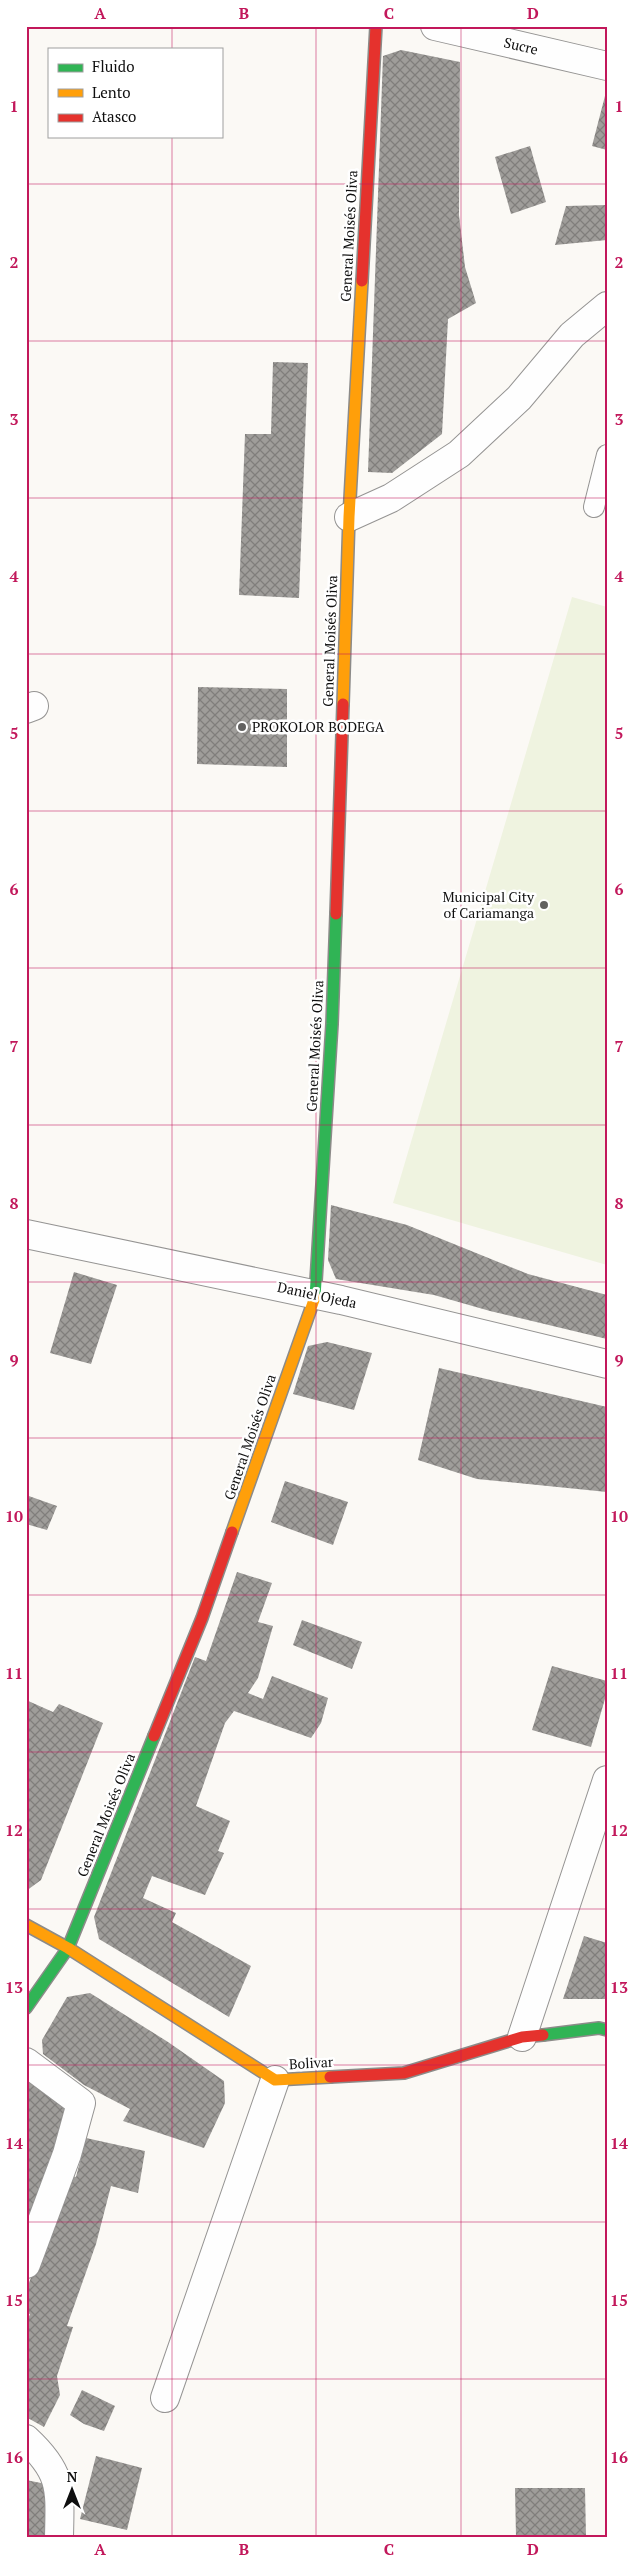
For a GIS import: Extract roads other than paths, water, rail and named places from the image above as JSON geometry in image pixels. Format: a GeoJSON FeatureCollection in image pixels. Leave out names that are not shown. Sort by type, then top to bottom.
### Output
{"type":"FeatureCollection","features":[{"type":"Feature","properties":{"kind":"main road","name":"General Moisés Oliva"},"geometry":{"type":"LineString","coordinates":[[26,2008],[68,1948],[202,1618],[316,1295],[332,1024],[349,517],[376,26]]}},
{"type":"Feature","properties":{"kind":"main road","name":"Bolivar"},"geometry":{"type":"LineString","coordinates":[[26,1925],[68,1948],[274,2080],[404,2073],[522,2037],[599,2028],[607,2030]]}},
{"type":"Feature","properties":{"kind":"street","name":"Sucre"},"geometry":{"type":"LineString","coordinates":[[434,26],[607,66]]}},
{"type":"Feature","properties":{"kind":"street"},"geometry":{"type":"LineString","coordinates":[[349,517],[390,498],[459,454],[519,398],[572,335],[607,306]]}},
{"type":"Feature","properties":{"kind":"street","name":"Daniel Ojeda"},"geometry":{"type":"LineString","coordinates":[[26,1234],[316,1295],[607,1364]]}},
{"type":"Feature","properties":{"kind":"street"},"geometry":{"type":"LineString","coordinates":[[522,2037],[607,1780]]}},
{"type":"Feature","properties":{"kind":"street"},"geometry":{"type":"LineString","coordinates":[[26,2062],[81,2103],[68,2154],[26,2264]]}},
{"type":"Feature","properties":{"kind":"street"},"geometry":{"type":"LineString","coordinates":[[165,2398],[274,2080]]}},
{"type":"Feature","properties":{"kind":"street"},"geometry":{"type":"LineString","coordinates":[[26,2439],[50,2463],[60,2494],[59,2537]]}},
{"type":"Feature","properties":{"kind":"lane"},"geometry":{"type":"LineString","coordinates":[[594,507],[607,455]]}},
{"type":"Feature","properties":{"kind":"place","name":"PROKOLOR BODEGA"},"geometry":{"type":"Point","coordinates":[242,727]}},
{"type":"Feature","properties":{"kind":"place","name":"Municipal City of Cariamanga"},"geometry":{"type":"Point","coordinates":[544,905]}}]}
